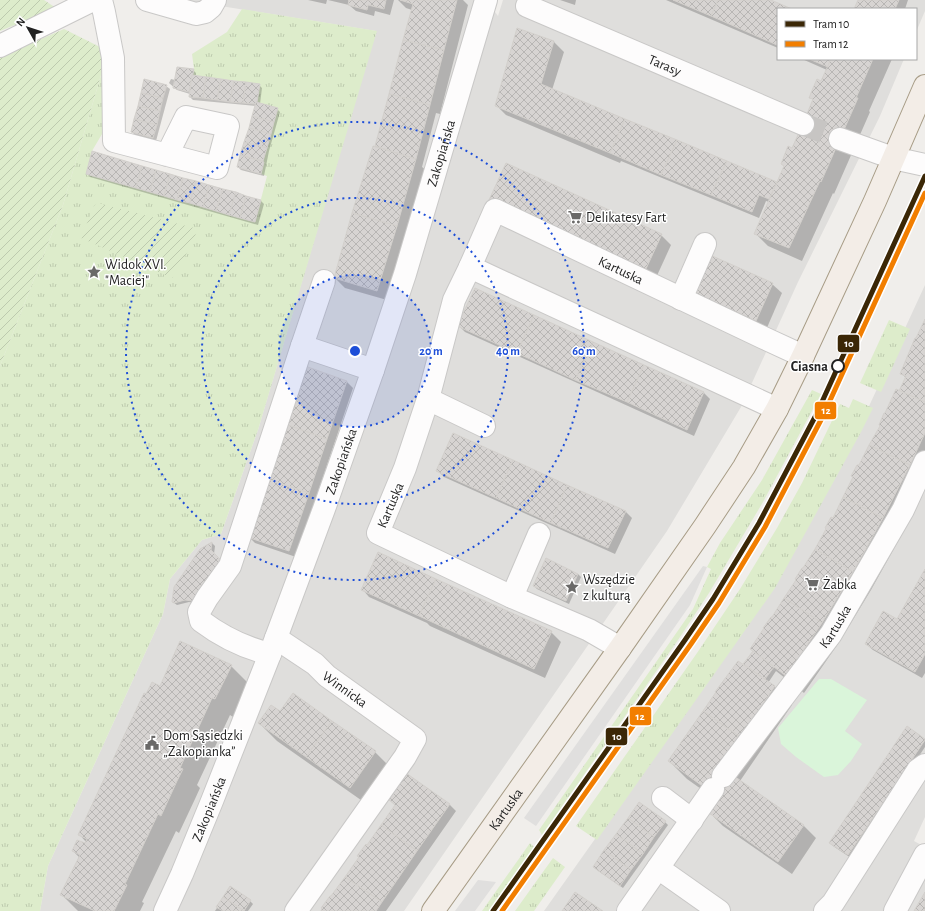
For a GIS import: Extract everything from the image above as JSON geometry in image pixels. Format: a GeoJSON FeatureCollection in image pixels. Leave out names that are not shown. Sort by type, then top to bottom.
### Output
{"type":"FeatureCollection","features":[{"type":"Feature","properties":{"kind":"main road","name":"Kartuska"},"geometry":{"type":"LineString","coordinates":[[432,911],[620,648],[744,467],[777,409],[803,356],[875,200],[925,86]]}},
{"type":"Feature","properties":{"kind":"street"},"geometry":{"type":"LineString","coordinates":[[0,46],[93,0]]}},
{"type":"Feature","properties":{"kind":"street"},"geometry":{"type":"LineString","coordinates":[[101,0],[113,58],[114,141],[167,155]]}},
{"type":"Feature","properties":{"kind":"street"},"geometry":{"type":"LineString","coordinates":[[147,0],[196,14],[205,12],[211,7],[215,0]]}},
{"type":"Feature","properties":{"kind":"street","name":"Zakopiańska"},"geometry":{"type":"LineString","coordinates":[[165,911],[212,801],[273,646],[324,509],[373,370],[406,274],[486,0]]}},
{"type":"Feature","properties":{"kind":"street","name":"Tarasy"},"geometry":{"type":"LineString","coordinates":[[527,6],[803,124]]}},
{"type":"Feature","properties":{"kind":"street"},"geometry":{"type":"LineString","coordinates":[[840,139],[893,158],[925,165]]}},
{"type":"Feature","properties":{"kind":"street","name":"Kartuska"},"geometry":{"type":"LineString","coordinates":[[620,648],[589,630],[378,534],[405,468],[428,399],[454,300],[495,210],[803,356]]}},
{"type":"Feature","properties":{"kind":"street"},"geometry":{"type":"LineString","coordinates":[[681,299],[706,244]]}},
{"type":"Feature","properties":{"kind":"street"},"geometry":{"type":"LineString","coordinates":[[470,267],[777,409]]}},
{"type":"Feature","properties":{"kind":"street","name":"Winnicka"},"geometry":{"type":"LineString","coordinates":[[296,911],[405,757],[415,739],[327,676],[316,664],[273,646],[256,651],[215,632],[201,621],[199,612],[230,566],[324,280]]}},
{"type":"Feature","properties":{"kind":"street"},"geometry":{"type":"LineString","coordinates":[[302,346],[373,370]]}},
{"type":"Feature","properties":{"kind":"street"},"geometry":{"type":"LineString","coordinates":[[428,399],[484,426]]}},
{"type":"Feature","properties":{"kind":"street","name":"Kartuska"},"geometry":{"type":"LineString","coordinates":[[628,911],[718,783],[831,634],[903,510],[925,462]]}},
{"type":"Feature","properties":{"kind":"street"},"geometry":{"type":"LineString","coordinates":[[512,596],[539,534]]}},
{"type":"Feature","properties":{"kind":"street"},"geometry":{"type":"LineString","coordinates":[[825,911],[833,903],[918,770],[925,765]]}},
{"type":"Feature","properties":{"kind":"street"},"geometry":{"type":"LineString","coordinates":[[662,798],[692,820]]}},
{"type":"Feature","properties":{"kind":"street"},"geometry":{"type":"LineString","coordinates":[[896,911],[925,855]]}},
{"type":"Feature","properties":{"kind":"street"},"geometry":{"type":"LineString","coordinates":[[658,868],[719,911]]}},
{"type":"Feature","properties":{"kind":"shaded area"},"geometry":{"type":"Polygon","coordinates":[[[184,0],[486,0],[498,16],[503,0],[925,0],[925,11],[917,30],[917,8],[777,8],[777,60],[904,60],[880,116],[798,282],[741,407],[667,531],[404,911],[40,911],[48,866],[163,614],[170,579],[202,540],[221,534],[258,430],[376,31],[184,0]]]}},
{"type":"Feature","properties":{"kind":"shaded area"},"geometry":{"type":"Polygon","coordinates":[[[925,285],[925,817],[914,841],[925,847],[925,911],[544,911],[658,750],[858,430],[925,285]]]}},
{"type":"Feature","properties":{"kind":"shaded area"},"geometry":{"type":"Polygon","coordinates":[[[703,566],[707,567],[690,605],[536,826],[524,818],[703,566]]]}},
{"type":"Feature","properties":{"kind":"shaded area"},"geometry":{"type":"Polygon","coordinates":[[[478,880],[496,882],[475,911],[455,911],[478,880]]]}},
{"type":"Feature","properties":{"kind":"green space"},"geometry":{"type":"Polygon","coordinates":[[[0,0],[44,0],[56,8],[0,31],[0,0]]]}},
{"type":"Feature","properties":{"kind":"green space"},"geometry":{"type":"Polygon","coordinates":[[[242,9],[377,31],[258,430],[221,534],[202,540],[170,579],[163,614],[48,866],[40,911],[0,911],[0,366],[63,205],[108,51],[105,129],[92,151],[86,174],[255,222],[267,176],[261,174],[263,161],[278,108],[257,102],[260,84],[192,75],[194,69],[192,54],[227,32],[242,9]]]}},
{"type":"Feature","properties":{"kind":"green space"},"geometry":{"type":"Polygon","coordinates":[[[64,29],[108,51],[63,205],[0,366],[0,57],[64,29]]]}},
{"type":"Feature","properties":{"kind":"green space"},"geometry":{"type":"Polygon","coordinates":[[[98,203],[198,229],[189,249],[172,278],[81,238],[94,206],[98,203]]]}},
{"type":"Feature","properties":{"kind":"green space"},"geometry":{"type":"Polygon","coordinates":[[[889,320],[910,329],[881,392],[860,383],[889,320]]]}},
{"type":"Feature","properties":{"kind":"green space"},"geometry":{"type":"Polygon","coordinates":[[[812,390],[821,394],[763,502],[709,593],[542,835],[539,830],[693,609],[711,569],[707,567],[720,543],[762,480],[812,390]]]}},
{"type":"Feature","properties":{"kind":"green space"},"geometry":{"type":"Polygon","coordinates":[[[853,399],[873,408],[775,588],[597,840],[576,826],[740,589],[802,483],[840,404],[849,408],[853,399]]]}},
{"type":"Feature","properties":{"kind":"green space"},"geometry":{"type":"Polygon","coordinates":[[[819,679],[831,679],[867,700],[845,731],[862,744],[851,761],[838,775],[824,777],[781,744],[778,728],[819,679]]]}},
{"type":"Feature","properties":{"kind":"green space"},"geometry":{"type":"Polygon","coordinates":[[[530,843],[534,847],[489,911],[482,911],[530,843]]]}},
{"type":"Feature","properties":{"kind":"green space"},"geometry":{"type":"Polygon","coordinates":[[[553,858],[565,867],[534,911],[515,911],[553,858]]]}},
{"type":"Feature","properties":{"kind":"building"},"geometry":{"type":"Polygon","coordinates":[[[349,0],[386,0],[384,9],[368,5],[367,10],[348,5],[349,0]]]}},
{"type":"Feature","properties":{"kind":"building"},"geometry":{"type":"Polygon","coordinates":[[[400,0],[457,0],[444,50],[403,40],[413,4],[400,0]]]}},
{"type":"Feature","properties":{"kind":"building"},"geometry":{"type":"Polygon","coordinates":[[[673,0],[718,0],[711,16],[673,0]]]}},
{"type":"Feature","properties":{"kind":"building"},"geometry":{"type":"Polygon","coordinates":[[[718,0],[771,0],[790,8],[777,8],[777,45],[711,16],[718,0]]]}},
{"type":"Feature","properties":{"kind":"building"},"geometry":{"type":"Polygon","coordinates":[[[858,0],[899,0],[895,8],[854,8],[858,0]]]}},
{"type":"Feature","properties":{"kind":"building"},"geometry":{"type":"Polygon","coordinates":[[[517,28],[554,41],[541,84],[625,119],[610,153],[495,106],[517,28]]]}},
{"type":"Feature","properties":{"kind":"building"},"geometry":{"type":"Polygon","coordinates":[[[403,40],[444,50],[430,105],[389,94],[403,40]]]}},
{"type":"Feature","properties":{"kind":"building"},"geometry":{"type":"Polygon","coordinates":[[[811,60],[831,60],[828,67],[811,60]]]}},
{"type":"Feature","properties":{"kind":"building"},"geometry":{"type":"Polygon","coordinates":[[[831,60],[873,60],[856,98],[858,98],[821,182],[820,181],[789,248],[754,234],[784,166],[781,164],[788,146],[792,148],[803,124],[813,99],[809,98],[813,88],[817,79],[821,81],[831,60]]]}},
{"type":"Feature","properties":{"kind":"building"},"geometry":{"type":"Polygon","coordinates":[[[177,67],[194,69],[189,92],[173,88],[177,67]]]}},
{"type":"Feature","properties":{"kind":"building"},"geometry":{"type":"Polygon","coordinates":[[[192,75],[206,77],[203,98],[189,97],[192,75]]]}},
{"type":"Feature","properties":{"kind":"building"},"geometry":{"type":"Polygon","coordinates":[[[206,77],[221,79],[217,100],[203,98],[206,77]]]}},
{"type":"Feature","properties":{"kind":"building"},"geometry":{"type":"Polygon","coordinates":[[[144,79],[167,85],[163,98],[141,93],[144,79]]]}},
{"type":"Feature","properties":{"kind":"building"},"geometry":{"type":"Polygon","coordinates":[[[221,79],[234,81],[230,102],[217,100],[221,79]]]}},
{"type":"Feature","properties":{"kind":"building"},"geometry":{"type":"Polygon","coordinates":[[[234,81],[246,82],[243,103],[230,102],[234,81]]]}},
{"type":"Feature","properties":{"kind":"building"},"geometry":{"type":"Polygon","coordinates":[[[246,82],[260,84],[256,104],[243,103],[246,82]]]}},
{"type":"Feature","properties":{"kind":"building"},"geometry":{"type":"Polygon","coordinates":[[[141,93],[163,98],[160,111],[138,106],[141,93]]]}},
{"type":"Feature","properties":{"kind":"building"},"geometry":{"type":"Polygon","coordinates":[[[389,94],[430,105],[416,159],[375,146],[389,94]]]}},
{"type":"Feature","properties":{"kind":"building"},"geometry":{"type":"Polygon","coordinates":[[[256,102],[278,108],[274,122],[252,116],[256,102]]]}},
{"type":"Feature","properties":{"kind":"building"},"geometry":{"type":"Polygon","coordinates":[[[138,106],[160,111],[157,125],[134,119],[138,106]]]}},
{"type":"Feature","properties":{"kind":"building"},"geometry":{"type":"Polygon","coordinates":[[[252,116],[274,122],[271,134],[249,128],[252,116]]]}},
{"type":"Feature","properties":{"kind":"building"},"geometry":{"type":"Polygon","coordinates":[[[134,119],[157,125],[153,138],[131,132],[134,119]]]}},
{"type":"Feature","properties":{"kind":"building"},"geometry":{"type":"Polygon","coordinates":[[[625,119],[677,140],[661,175],[610,153],[625,119]]]}},
{"type":"Feature","properties":{"kind":"building"},"geometry":{"type":"Polygon","coordinates":[[[249,128],[271,134],[267,148],[244,142],[249,128]]]}},
{"type":"Feature","properties":{"kind":"building"},"geometry":{"type":"Polygon","coordinates":[[[677,140],[727,161],[711,195],[661,175],[677,140]]]}},
{"type":"Feature","properties":{"kind":"building"},"geometry":{"type":"Polygon","coordinates":[[[244,142],[267,148],[263,161],[240,155],[244,142]]]}},
{"type":"Feature","properties":{"kind":"building"},"geometry":{"type":"Polygon","coordinates":[[[373,146],[416,159],[397,226],[352,213],[373,146]]]}},
{"type":"Feature","properties":{"kind":"building"},"geometry":{"type":"Polygon","coordinates":[[[92,151],[142,166],[136,188],[86,174],[92,151]]]}},
{"type":"Feature","properties":{"kind":"building"},"geometry":{"type":"Polygon","coordinates":[[[240,155],[264,162],[261,174],[237,167],[240,155]]]}},
{"type":"Feature","properties":{"kind":"building"},"geometry":{"type":"Polygon","coordinates":[[[727,161],[777,182],[769,199],[759,195],[752,212],[711,195],[727,161]]]}},
{"type":"Feature","properties":{"kind":"building","name":"Delikatesy Fart"},"geometry":{"type":"Polygon","coordinates":[[[506,163],[662,234],[645,271],[489,200],[506,163]]]}},
{"type":"Feature","properties":{"kind":"building"},"geometry":{"type":"Polygon","coordinates":[[[142,166],[156,170],[150,192],[136,188],[142,166]]]}},
{"type":"Feature","properties":{"kind":"building"},"geometry":{"type":"Polygon","coordinates":[[[156,170],[170,174],[164,196],[150,192],[156,170]]]}},
{"type":"Feature","properties":{"kind":"building"},"geometry":{"type":"Polygon","coordinates":[[[170,174],[183,178],[177,200],[164,196],[170,174]]]}},
{"type":"Feature","properties":{"kind":"building"},"geometry":{"type":"Polygon","coordinates":[[[183,178],[196,181],[190,203],[177,200],[183,178]]]}},
{"type":"Feature","properties":{"kind":"building"},"geometry":{"type":"Polygon","coordinates":[[[196,181],[209,185],[203,207],[190,203],[196,181]]]}},
{"type":"Feature","properties":{"kind":"building"},"geometry":{"type":"Polygon","coordinates":[[[209,185],[223,189],[216,211],[203,207],[209,185]]]}},
{"type":"Feature","properties":{"kind":"building"},"geometry":{"type":"Polygon","coordinates":[[[223,189],[236,192],[229,215],[216,211],[223,189]]]}},
{"type":"Feature","properties":{"kind":"building"},"geometry":{"type":"Polygon","coordinates":[[[236,192],[246,196],[240,218],[229,215],[236,192]]]}},
{"type":"Feature","properties":{"kind":"building"},"geometry":{"type":"Polygon","coordinates":[[[246,196],[261,200],[255,222],[240,218],[246,196]]]}},
{"type":"Feature","properties":{"kind":"building"},"geometry":{"type":"Polygon","coordinates":[[[352,213],[397,226],[377,291],[334,278],[352,213]]]}},
{"type":"Feature","properties":{"kind":"building"},"geometry":{"type":"Polygon","coordinates":[[[708,254],[773,283],[756,321],[692,292],[708,254]]]}},
{"type":"Feature","properties":{"kind":"building"},"geometry":{"type":"Polygon","coordinates":[[[475,288],[534,315],[517,353],[457,326],[475,288]]]}},
{"type":"Feature","properties":{"kind":"building"},"geometry":{"type":"Polygon","coordinates":[[[534,315],[593,342],[575,380],[517,353],[534,315]]]}},
{"type":"Feature","properties":{"kind":"building"},"geometry":{"type":"Polygon","coordinates":[[[925,319],[925,402],[899,391],[906,376],[900,374],[915,338],[925,319]]]}},
{"type":"Feature","properties":{"kind":"building"},"geometry":{"type":"Polygon","coordinates":[[[593,342],[644,365],[627,402],[575,380],[593,342]]]}},
{"type":"Feature","properties":{"kind":"building"},"geometry":{"type":"Polygon","coordinates":[[[644,365],[704,392],[687,430],[627,402],[644,365]]]}},
{"type":"Feature","properties":{"kind":"building"},"geometry":{"type":"Polygon","coordinates":[[[305,366],[347,381],[327,439],[285,424],[305,366]]]}},
{"type":"Feature","properties":{"kind":"building"},"geometry":{"type":"Polygon","coordinates":[[[896,389],[925,402],[925,433],[910,465],[869,445],[880,426],[879,425],[884,413],[896,389]]]}},
{"type":"Feature","properties":{"kind":"building"},"geometry":{"type":"Polygon","coordinates":[[[285,424],[327,439],[309,493],[267,479],[285,424]]]}},
{"type":"Feature","properties":{"kind":"building"},"geometry":{"type":"Polygon","coordinates":[[[453,433],[513,460],[496,498],[436,471],[453,433]]]}},
{"type":"Feature","properties":{"kind":"building"},"geometry":{"type":"Polygon","coordinates":[[[869,445],[910,465],[883,518],[843,497],[853,477],[851,476],[857,465],[859,465],[869,445]]]}},
{"type":"Feature","properties":{"kind":"building"},"geometry":{"type":"Polygon","coordinates":[[[513,460],[567,485],[551,523],[496,498],[513,460]]]}},
{"type":"Feature","properties":{"kind":"building"},"geometry":{"type":"Polygon","coordinates":[[[267,479],[309,493],[289,551],[247,537],[267,479]]]}},
{"type":"Feature","properties":{"kind":"building"},"geometry":{"type":"Polygon","coordinates":[[[567,485],[626,511],[608,548],[551,523],[567,485]]]}},
{"type":"Feature","properties":{"kind":"building"},"geometry":{"type":"Polygon","coordinates":[[[843,497],[883,518],[853,572],[815,549],[843,497]]]}},
{"type":"Feature","properties":{"kind":"building"},"geometry":{"type":"Polygon","coordinates":[[[212,542],[211,550],[221,560],[192,601],[185,600],[174,603],[172,602],[174,587],[200,549],[212,542]]]}},
{"type":"Feature","properties":{"kind":"building"},"geometry":{"type":"Polygon","coordinates":[[[815,549],[853,572],[822,623],[784,598],[815,549]]]}},
{"type":"Feature","properties":{"kind":"building"},"geometry":{"type":"Polygon","coordinates":[[[378,552],[436,579],[419,616],[361,590],[378,552]]]}},
{"type":"Feature","properties":{"kind":"building"},"geometry":{"type":"Polygon","coordinates":[[[546,558],[578,574],[566,601],[533,586],[546,558]]]}},
{"type":"Feature","properties":{"kind":"building"},"geometry":{"type":"Polygon","coordinates":[[[925,569],[925,653],[915,672],[865,644],[883,611],[897,619],[925,569]]]}},
{"type":"Feature","properties":{"kind":"building"},"geometry":{"type":"Polygon","coordinates":[[[436,579],[552,631],[534,669],[419,616],[436,579]]]}},
{"type":"Feature","properties":{"kind":"building"},"geometry":{"type":"Polygon","coordinates":[[[784,598],[822,623],[786,676],[750,649],[784,598]]]}},
{"type":"Feature","properties":{"kind":"building"},"geometry":{"type":"Polygon","coordinates":[[[180,641],[232,665],[215,699],[212,698],[180,768],[183,769],[161,816],[158,814],[114,911],[95,911],[60,895],[80,855],[72,851],[77,840],[85,843],[87,839],[78,835],[144,693],[146,694],[152,682],[160,686],[180,641]]]}},
{"type":"Feature","properties":{"kind":"building"},"geometry":{"type":"Polygon","coordinates":[[[753,651],[774,667],[765,679],[743,664],[753,651]]]}},
{"type":"Feature","properties":{"kind":"building"},"geometry":{"type":"Polygon","coordinates":[[[738,661],[775,686],[740,737],[703,711],[738,661]]]}},
{"type":"Feature","properties":{"kind":"building"},"geometry":{"type":"Polygon","coordinates":[[[293,693],[332,721],[306,757],[258,723],[271,705],[280,711],[293,693]]]}},
{"type":"Feature","properties":{"kind":"building"},"geometry":{"type":"Polygon","coordinates":[[[703,711],[740,737],[705,788],[668,761],[703,711]]]}},
{"type":"Feature","properties":{"kind":"building"},"geometry":{"type":"Polygon","coordinates":[[[332,721],[376,751],[350,788],[306,757],[332,721]]]}},
{"type":"Feature","properties":{"kind":"building"},"geometry":{"type":"Polygon","coordinates":[[[907,726],[925,740],[848,855],[829,843],[907,726]]]}},
{"type":"Feature","properties":{"kind":"building"},"geometry":{"type":"Polygon","coordinates":[[[406,773],[450,804],[417,851],[381,825],[395,805],[388,799],[406,773]]]}},
{"type":"Feature","properties":{"kind":"building"},"geometry":{"type":"Polygon","coordinates":[[[734,776],[804,825],[778,862],[709,813],[734,776]]]}},
{"type":"Feature","properties":{"kind":"building"},"geometry":{"type":"Polygon","coordinates":[[[639,802],[666,821],[654,837],[628,818],[639,802]]]}},
{"type":"Feature","properties":{"kind":"building"},"geometry":{"type":"Polygon","coordinates":[[[628,818],[654,837],[643,854],[616,834],[628,818]]]}},
{"type":"Feature","properties":{"kind":"building"},"geometry":{"type":"Polygon","coordinates":[[[381,825],[417,851],[382,902],[345,877],[359,857],[357,856],[381,825]]]}},
{"type":"Feature","properties":{"kind":"building"},"geometry":{"type":"Polygon","coordinates":[[[616,834],[643,854],[631,870],[604,850],[616,834]]]}},
{"type":"Feature","properties":{"kind":"building"},"geometry":{"type":"Polygon","coordinates":[[[604,850],[631,870],[620,886],[593,867],[604,850]]]}},
{"type":"Feature","properties":{"kind":"building"},"geometry":{"type":"Polygon","coordinates":[[[345,877],[382,902],[376,911],[321,911],[321,908],[345,877]]]}},
{"type":"Feature","properties":{"kind":"building"},"geometry":{"type":"Polygon","coordinates":[[[230,886],[251,900],[244,911],[223,897],[230,886]]]}},
{"type":"Feature","properties":{"kind":"building"},"geometry":{"type":"Polygon","coordinates":[[[575,892],[603,911],[562,911],[575,892]]]}},
{"type":"Feature","properties":{"kind":"building"},"geometry":{"type":"Polygon","coordinates":[[[925,892],[925,911],[914,911],[925,892]]]}},
{"type":"Feature","properties":{"kind":"building"},"geometry":{"type":"Polygon","coordinates":[[[223,897],[244,911],[223,911],[216,907],[223,897]]]}},
{"type":"Feature","properties":{"kind":"tunnel"},"geometry":{"type":"LineString","coordinates":[[803,124],[840,139]]}},
{"type":"Feature","properties":{"kind":"tram line","name":"10"},"geometry":{"type":"LineString","coordinates":[[493,911],[685,640],[713,599],[759,523],[816,415],[925,176]]}},
{"type":"Feature","properties":{"kind":"tram line","name":"12"},"geometry":{"type":"LineString","coordinates":[[502,911],[691,644],[719,603],[765,527],[822,418],[925,193]]}},
{"type":"Feature","properties":{"kind":"place","name":"Delikatesy Fart"},"geometry":{"type":"Point","coordinates":[575,217]}},
{"type":"Feature","properties":{"kind":"place","name":"Widok XVI. \"Maciej\""},"geometry":{"type":"Point","coordinates":[94,272]}},
{"type":"Feature","properties":{"kind":"place","name":"Ciasna"},"geometry":{"type":"Point","coordinates":[838,366]}},
{"type":"Feature","properties":{"kind":"place","name":"Żabka"},"geometry":{"type":"Point","coordinates":[812,584]}},
{"type":"Feature","properties":{"kind":"place","name":"Wszędzie z kulturą"},"geometry":{"type":"Point","coordinates":[572,587]}},
{"type":"Feature","properties":{"kind":"place","name":"Dom Sąsiedzki „Zakopianka”"},"geometry":{"type":"Point","coordinates":[152,743]}}]}
